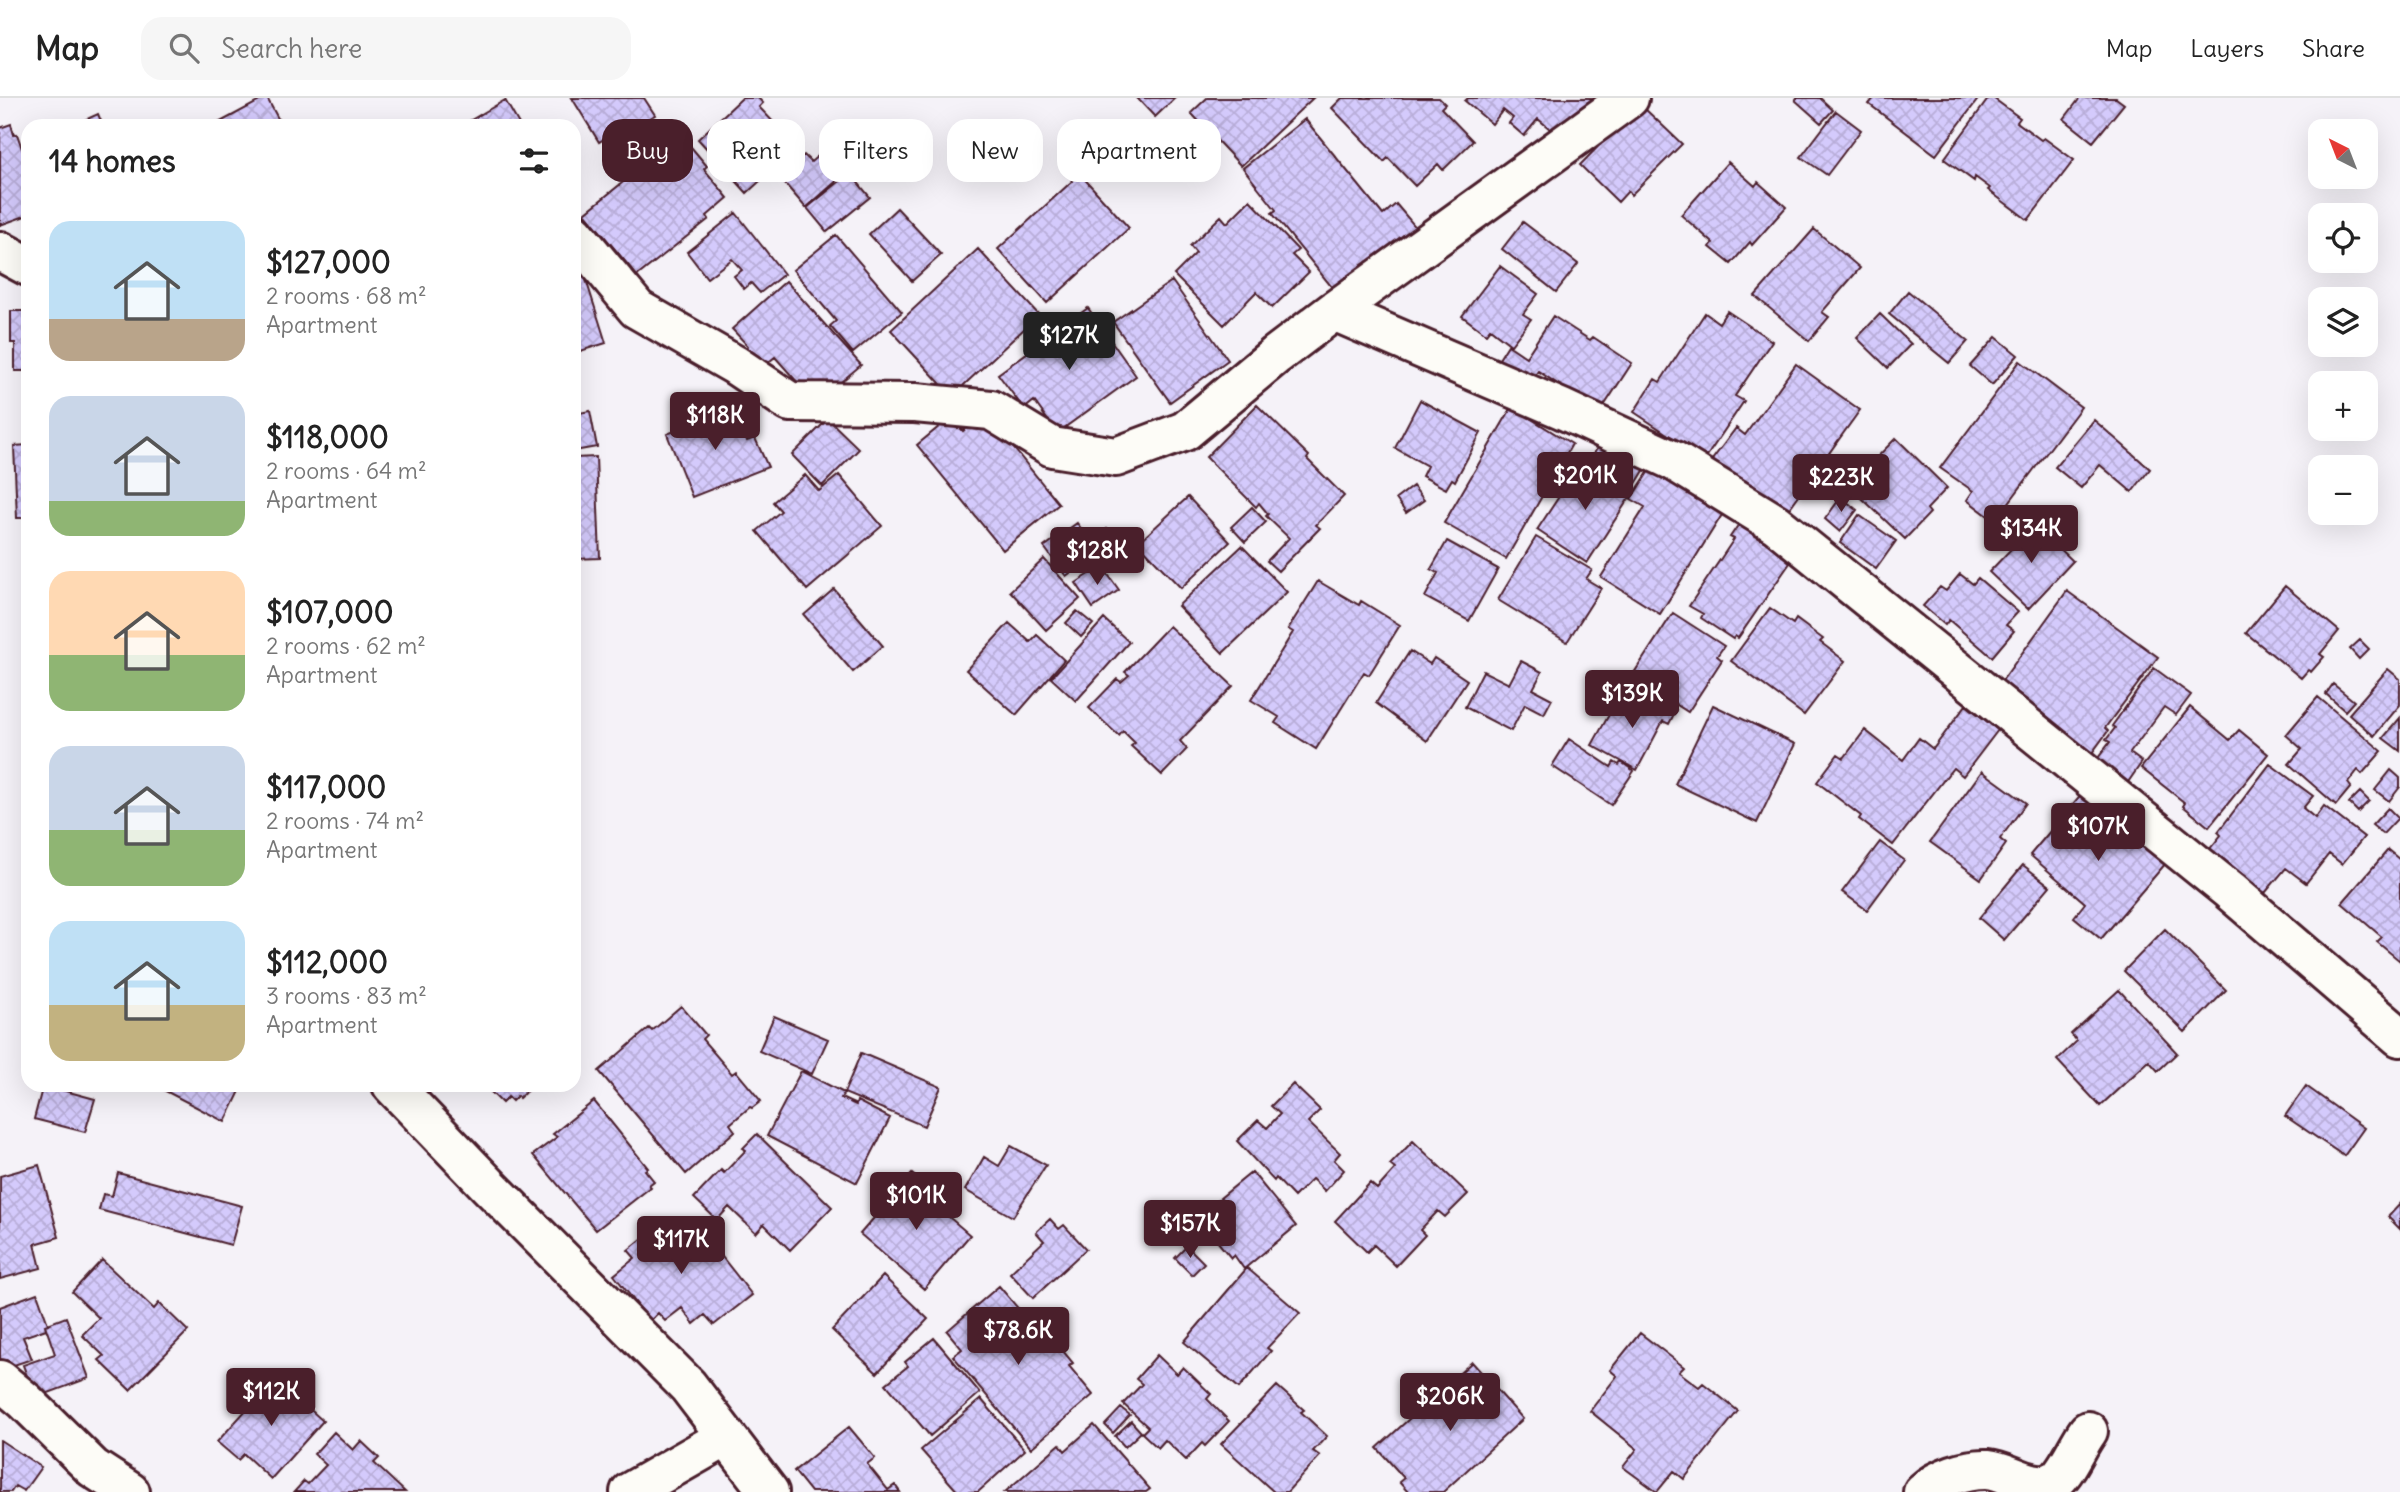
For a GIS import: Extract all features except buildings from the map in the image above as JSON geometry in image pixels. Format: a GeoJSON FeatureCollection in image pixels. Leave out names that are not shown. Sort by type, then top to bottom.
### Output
{"type":"FeatureCollection","features":[{"type":"Feature","properties":{"kind":"street"},"geometry":{"type":"LineString","coordinates":[[581,241],[637,309],[735,365],[790,402],[915,403],[991,410],[1052,447],[1116,457],[1185,431],[1276,355],[1334,311],[1629,98]]}},
{"type":"Feature","properties":{"kind":"street"},"geometry":{"type":"LineString","coordinates":[[0,251],[21,263]]}},
{"type":"Feature","properties":{"kind":"street"},"geometry":{"type":"LineString","coordinates":[[1334,311],[1562,409],[1674,461],[1776,524],[2230,891],[2400,1037]]}},
{"type":"Feature","properties":{"kind":"street"},"geometry":{"type":"LineString","coordinates":[[399,1092],[688,1386],[769,1492]]}},
{"type":"Feature","properties":{"kind":"street"},"geometry":{"type":"LineString","coordinates":[[0,1380],[93,1468],[130,1492]]}},
{"type":"Feature","properties":{"kind":"street"},"geometry":{"type":"LineString","coordinates":[[1923,1492],[1943,1479],[1990,1469],[2021,1483],[2042,1486],[2053,1482],[2065,1470],[2088,1431]]}},
{"type":"Feature","properties":{"kind":"street"},"geometry":{"type":"LineString","coordinates":[[630,1492],[726,1437]]}}]}
